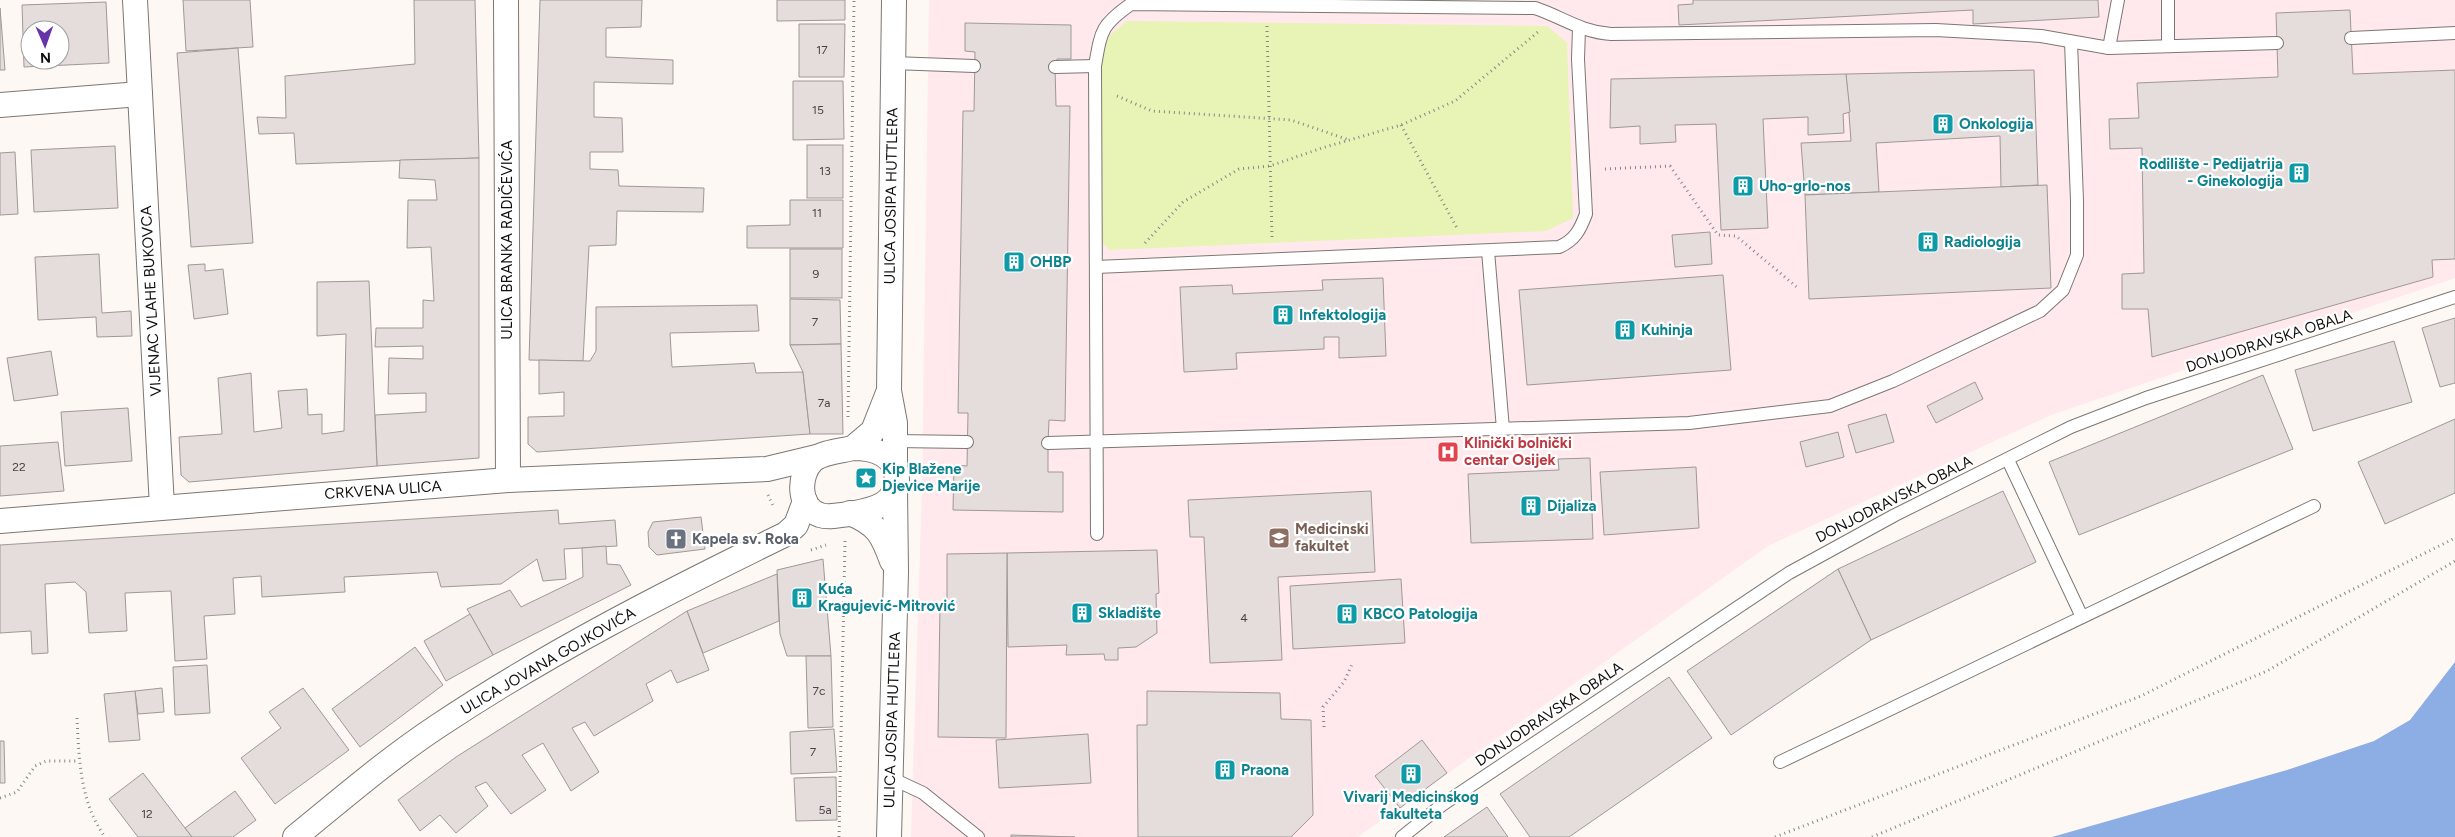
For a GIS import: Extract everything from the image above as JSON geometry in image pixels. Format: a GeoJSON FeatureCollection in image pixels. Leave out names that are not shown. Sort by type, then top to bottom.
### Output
{"type":"FeatureCollection","features":[{"type":"Feature","properties":{"kind":"street","name":"VIJENAC VLAHE BUKOVCA"},"geometry":{"type":"LineString","coordinates":[[135,0],[162,507]]}},
{"type":"Feature","properties":{"kind":"street","name":"ULICA BRANKA RADIČEVIĆA"},"geometry":{"type":"LineString","coordinates":[[506,0],[508,480]]}},
{"type":"Feature","properties":{"kind":"street","name":"ULICA JOSIPA HUTTLERA"},"geometry":{"type":"LineString","coordinates":[[889,837],[896,572],[896,441],[889,391],[894,0]]}},
{"type":"Feature","properties":{"kind":"street"},"geometry":{"type":"LineString","coordinates":[[0,105],[140,94]]}},
{"type":"Feature","properties":{"kind":"street","name":"ULICA JOSIPA HUTTLERA"},"geometry":{"type":"LineString","coordinates":[[853,448],[873,432],[889,391]]}},
{"type":"Feature","properties":{"kind":"street"},"geometry":{"type":"LineString","coordinates":[[853,448],[865,448],[880,452],[891,461],[895,480],[884,505],[876,509],[850,514],[829,517],[818,515],[809,509],[803,494],[807,468],[817,457],[853,448]]}},
{"type":"Feature","properties":{"kind":"street","name":"CRKVENA ULICA"},"geometry":{"type":"LineString","coordinates":[[0,521],[508,480],[767,468],[817,457]]}},
{"type":"Feature","properties":{"kind":"street","name":"CRKVENA ULICA"},"geometry":{"type":"LineString","coordinates":[[767,468],[784,473],[795,480],[803,494]]}},
{"type":"Feature","properties":{"kind":"street","name":"ULICA JOVANA GOJKOVIĆA"},"geometry":{"type":"LineString","coordinates":[[295,837],[438,726],[501,686],[660,595],[786,534],[796,525],[803,494]]}},
{"type":"Feature","properties":{"kind":"street","name":"ULICA JOSIPA HUTTLERA"},"geometry":{"type":"LineString","coordinates":[[850,514],[869,521],[881,535],[896,572]]}},
{"type":"Feature","properties":{"kind":"lane"},"geometry":{"type":"LineString","coordinates":[[2109,48],[2118,0]]}},
{"type":"Feature","properties":{"kind":"lane"},"geometry":{"type":"LineString","coordinates":[[2168,0],[2168,45]]}},
{"type":"Feature","properties":{"kind":"lane"},"geometry":{"type":"LineString","coordinates":[[1097,534],[1095,66],[1101,34],[1110,18],[1131,4],[1535,8],[1558,16],[1579,28],[1611,34],[1936,30],[2041,36],[2109,48],[2277,42]]}},
{"type":"Feature","properties":{"kind":"lane"},"geometry":{"type":"LineString","coordinates":[[1096,267],[1470,252],[1559,247],[1571,242],[1581,228],[1586,214],[1578,60],[1579,28]]}},
{"type":"Feature","properties":{"kind":"lane"},"geometry":{"type":"LineString","coordinates":[[2351,38],[2455,33]]}},
{"type":"Feature","properties":{"kind":"lane"},"geometry":{"type":"LineString","coordinates":[[1048,443],[1098,443],[1689,423],[1830,406],[1893,381],[2040,311],[2063,290],[2077,255],[2077,200],[2071,42]]}},
{"type":"Feature","properties":{"kind":"lane"},"geometry":{"type":"LineString","coordinates":[[893,64],[974,66]]}},
{"type":"Feature","properties":{"kind":"lane"},"geometry":{"type":"LineString","coordinates":[[1056,67],[1095,66]]}},
{"type":"Feature","properties":{"kind":"lane"},"geometry":{"type":"LineString","coordinates":[[1488,250],[1503,429]]}},
{"type":"Feature","properties":{"kind":"lane","name":"DONJODRAVSKA OBALA"},"geometry":{"type":"LineString","coordinates":[[1402,837],[1442,805],[1789,573],[1895,515],[2071,428],[2146,398],[2455,297]]}},
{"type":"Feature","properties":{"kind":"lane"},"geometry":{"type":"LineString","coordinates":[[896,441],[967,442]]}},
{"type":"Feature","properties":{"kind":"lane"},"geometry":{"type":"LineString","coordinates":[[2008,460],[2082,617]]}},
{"type":"Feature","properties":{"kind":"lane"},"geometry":{"type":"LineString","coordinates":[[1780,762],[2314,506]]}},
{"type":"Feature","properties":{"kind":"lane"},"geometry":{"type":"LineString","coordinates":[[890,778],[923,792],[978,837]]}},
{"type":"Feature","properties":{"kind":"path"},"geometry":{"type":"LineString","coordinates":[[1266,6],[1273,260]]}},
{"type":"Feature","properties":{"kind":"path"},"geometry":{"type":"LineString","coordinates":[[1123,266],[1184,202],[1239,169],[1270,166],[1401,125],[1455,101],[1558,16]]}},
{"type":"Feature","properties":{"kind":"path"},"geometry":{"type":"LineString","coordinates":[[1095,87],[1152,111],[1291,120],[1349,140]]}},
{"type":"Feature","properties":{"kind":"path"},"geometry":{"type":"LineString","coordinates":[[1401,125],[1470,252]]}},
{"type":"Feature","properties":{"kind":"path"},"geometry":{"type":"LineString","coordinates":[[1584,170],[1670,166],[1718,236],[1736,236],[1798,288]]}},
{"type":"Feature","properties":{"kind":"path"},"geometry":{"type":"LineString","coordinates":[[1775,837],[2141,696],[2455,538]]}},
{"type":"Feature","properties":{"kind":"path"},"geometry":{"type":"LineString","coordinates":[[1872,837],[2267,671],[2455,561]]}},
{"type":"Feature","properties":{"kind":"path"},"geometry":{"type":"LineString","coordinates":[[1324,727],[1323,707],[1344,682],[1352,662]]}},
{"type":"Feature","properties":{"kind":"path"},"geometry":{"type":"LineString","coordinates":[[77,718],[79,761],[86,798],[97,825],[105,837]]}},
{"type":"Feature","properties":{"kind":"path"},"geometry":{"type":"LineString","coordinates":[[0,798],[17,792],[35,766],[46,761],[79,761]]}},
{"type":"Feature","properties":{"kind":"shaded area","name":"Klinički bolnički centar Osijek"},"geometry":{"type":"Polygon","coordinates":[[[929,0],[2455,0],[2455,278],[2051,415],[1768,546],[1358,837],[911,837],[922,488],[929,0]]]}},
{"type":"Feature","properties":{"kind":"green space"},"geometry":{"type":"Polygon","coordinates":[[[1127,21],[1547,26],[1567,43],[1573,218],[1546,231],[1109,250],[1093,231],[1103,41],[1127,21]]]}},
{"type":"Feature","properties":{"kind":"water"},"geometry":{"type":"Polygon","coordinates":[[[2455,662],[2455,837],[2052,837],[2287,770],[2374,741],[2410,720],[2455,662]]]}},
{"type":"Feature","properties":{"kind":"building"},"geometry":{"type":"Polygon","coordinates":[[[183,0],[250,0],[253,47],[186,51],[183,0]]]}},
{"type":"Feature","properties":{"kind":"building"},"geometry":{"type":"Polygon","coordinates":[[[414,0],[475,0],[479,158],[296,164],[294,133],[259,134],[257,117],[286,118],[285,76],[415,64],[414,0]]]}},
{"type":"Feature","properties":{"kind":"building"},"geometry":{"type":"Polygon","coordinates":[[[540,0],[642,0],[641,27],[606,28],[606,57],[673,60],[673,84],[594,82],[594,117],[622,118],[623,152],[590,152],[590,169],[618,170],[619,186],[704,188],[703,212],[617,211],[616,245],[589,246],[583,361],[529,360],[540,0]]]}},
{"type":"Feature","properties":{"kind":"building"},"geometry":{"type":"Polygon","coordinates":[[[777,0],[845,0],[845,20],[777,21],[777,0]]]}},
{"type":"Feature","properties":{"kind":"building"},"geometry":{"type":"Polygon","coordinates":[[[1693,0],[2098,0],[2099,17],[1973,24],[1973,10],[1679,25],[1678,5],[1693,4],[1693,0]]]}},
{"type":"Feature","properties":{"kind":"building"},"geometry":{"type":"Polygon","coordinates":[[[106,2],[109,63],[70,65],[70,20],[22,20],[22,5],[106,2]]]}},
{"type":"Feature","properties":{"kind":"building"},"geometry":{"type":"Polygon","coordinates":[[[0,8],[5,70],[0,70],[0,8]]]}},
{"type":"Feature","properties":{"kind":"building","name":"Rodilište - Pedijatrija - Ginekologija"},"geometry":{"type":"Polygon","coordinates":[[[2350,10],[2353,74],[2455,70],[2455,259],[2432,260],[2433,277],[2152,357],[2148,309],[2122,309],[2122,274],[2144,273],[2142,148],[2110,149],[2109,119],[2139,118],[2137,83],[2278,77],[2276,13],[2350,10]]]}},
{"type":"Feature","properties":{"kind":"building","name":"OHBP"},"geometry":{"type":"Polygon","coordinates":[[[965,23],[1071,25],[1071,59],[1057,59],[1055,67],[1056,106],[1070,106],[1065,421],[1049,420],[1048,443],[1048,472],[1063,472],[1063,512],[953,510],[954,465],[967,466],[968,413],[958,413],[963,111],[974,111],[975,52],[965,51],[965,23]]]}},
{"type":"Feature","properties":{"kind":"building"},"geometry":{"type":"Polygon","coordinates":[[[799,24],[845,24],[844,77],[799,77],[799,24]]]}},
{"type":"Feature","properties":{"kind":"building"},"geometry":{"type":"Polygon","coordinates":[[[238,48],[253,243],[191,247],[177,53],[238,48]]]}},
{"type":"Feature","properties":{"kind":"building","name":"Onkologija"},"geometry":{"type":"Polygon","coordinates":[[[2034,70],[2038,185],[2001,187],[2000,136],[1876,143],[1879,192],[1805,195],[1801,143],[1851,141],[1846,74],[2034,70]]]}},
{"type":"Feature","properties":{"kind":"building","name":"Uho-grlo-nos"},"geometry":{"type":"Polygon","coordinates":[[[1846,74],[1850,112],[1843,114],[1844,133],[1808,135],[1808,117],[1763,119],[1768,228],[1721,230],[1716,124],[1675,125],[1676,142],[1640,144],[1640,126],[1610,128],[1611,79],[1846,74]]]}},
{"type":"Feature","properties":{"kind":"building"},"geometry":{"type":"Polygon","coordinates":[[[793,81],[843,81],[844,139],[793,140],[793,81]]]}},
{"type":"Feature","properties":{"kind":"building"},"geometry":{"type":"Polygon","coordinates":[[[807,145],[843,145],[843,198],[807,198],[807,145]]]}},
{"type":"Feature","properties":{"kind":"building"},"geometry":{"type":"Polygon","coordinates":[[[115,146],[118,208],[34,212],[31,150],[115,146]]]}},
{"type":"Feature","properties":{"kind":"building"},"geometry":{"type":"Polygon","coordinates":[[[15,152],[18,214],[0,215],[0,153],[15,152]]]}},
{"type":"Feature","properties":{"kind":"building"},"geometry":{"type":"Polygon","coordinates":[[[479,158],[479,458],[377,466],[375,415],[426,412],[426,393],[388,394],[389,358],[423,359],[423,346],[375,347],[376,328],[423,328],[423,300],[434,301],[431,247],[407,248],[408,200],[437,200],[435,180],[399,178],[400,160],[479,158]]]}},
{"type":"Feature","properties":{"kind":"building","name":"Radiologija"},"geometry":{"type":"Polygon","coordinates":[[[2047,185],[2051,288],[1809,299],[1805,195],[2047,185]]]}},
{"type":"Feature","properties":{"kind":"building"},"geometry":{"type":"Polygon","coordinates":[[[790,200],[843,200],[843,248],[747,248],[747,226],[790,225],[790,200]]]}},
{"type":"Feature","properties":{"kind":"building"},"geometry":{"type":"Polygon","coordinates":[[[1710,232],[1712,264],[1675,267],[1672,235],[1710,232]]]}},
{"type":"Feature","properties":{"kind":"building"},"geometry":{"type":"Polygon","coordinates":[[[790,249],[842,249],[842,298],[790,298],[790,249]]]}},
{"type":"Feature","properties":{"kind":"building"},"geometry":{"type":"Polygon","coordinates":[[[99,254],[102,313],[131,311],[132,336],[97,337],[96,317],[38,320],[35,257],[99,254]]]}},
{"type":"Feature","properties":{"kind":"building"},"geometry":{"type":"Polygon","coordinates":[[[205,264],[205,271],[223,269],[228,314],[194,319],[188,265],[205,264]]]}},
{"type":"Feature","properties":{"kind":"building","name":"Kuhinja"},"geometry":{"type":"Polygon","coordinates":[[[1723,275],[1731,370],[1527,385],[1519,290],[1723,275]]]}},
{"type":"Feature","properties":{"kind":"building","name":"Infektologija"},"geometry":{"type":"Polygon","coordinates":[[[1383,278],[1386,356],[1339,358],[1339,337],[1324,337],[1324,349],[1236,353],[1237,369],[1184,372],[1180,287],[1232,285],[1233,294],[1323,290],[1322,280],[1383,278]]]}},
{"type":"Feature","properties":{"kind":"building"},"geometry":{"type":"Polygon","coordinates":[[[369,281],[377,466],[189,482],[181,475],[179,437],[222,434],[218,378],[251,373],[254,432],[282,428],[278,391],[307,389],[308,415],[322,414],[322,434],[344,431],[346,334],[317,336],[317,282],[369,281]]]}},
{"type":"Feature","properties":{"kind":"building"},"geometry":{"type":"Polygon","coordinates":[[[790,299],[840,300],[841,344],[790,345],[790,299]]]}},
{"type":"Feature","properties":{"kind":"building"},"geometry":{"type":"Polygon","coordinates":[[[757,305],[759,331],[670,333],[672,367],[754,363],[756,373],[803,372],[810,434],[537,452],[528,444],[528,417],[564,416],[564,392],[539,394],[539,360],[590,361],[596,351],[596,307],[757,305]]]}},
{"type":"Feature","properties":{"kind":"building"},"geometry":{"type":"Polygon","coordinates":[[[2455,318],[2455,383],[2440,387],[2422,328],[2455,318]]]}},
{"type":"Feature","properties":{"kind":"building"},"geometry":{"type":"Polygon","coordinates":[[[2394,341],[2412,402],[2313,431],[2295,370],[2394,341]]]}},
{"type":"Feature","properties":{"kind":"building"},"geometry":{"type":"Polygon","coordinates":[[[841,344],[843,434],[810,434],[803,372],[790,345],[841,344]]]}},
{"type":"Feature","properties":{"kind":"building"},"geometry":{"type":"Polygon","coordinates":[[[51,351],[58,395],[14,401],[7,358],[51,351]]]}},
{"type":"Feature","properties":{"kind":"building"},"geometry":{"type":"Polygon","coordinates":[[[2263,375],[2293,449],[2079,535],[2049,462],[2263,375]]]}},
{"type":"Feature","properties":{"kind":"building"},"geometry":{"type":"Polygon","coordinates":[[[1975,382],[1983,399],[1936,423],[1927,406],[1975,382]]]}},
{"type":"Feature","properties":{"kind":"building"},"geometry":{"type":"Polygon","coordinates":[[[128,408],[132,461],[65,466],[61,412],[128,408]]]}},
{"type":"Feature","properties":{"kind":"building"},"geometry":{"type":"Polygon","coordinates":[[[1886,414],[1894,442],[1856,453],[1848,425],[1886,414]]]}},
{"type":"Feature","properties":{"kind":"building"},"geometry":{"type":"Polygon","coordinates":[[[2455,419],[2455,493],[2385,524],[2358,462],[2455,419]]]}},
{"type":"Feature","properties":{"kind":"building"},"geometry":{"type":"Polygon","coordinates":[[[1838,432],[1844,457],[1806,467],[1800,442],[1838,432]]]}},
{"type":"Feature","properties":{"kind":"building"},"geometry":{"type":"Polygon","coordinates":[[[58,442],[64,491],[0,496],[0,446],[58,442]]]}},
{"type":"Feature","properties":{"kind":"building","name":"Dijaliza"},"geometry":{"type":"Polygon","coordinates":[[[1590,458],[1593,539],[1471,543],[1468,474],[1559,470],[1558,459],[1590,458]]]}},
{"type":"Feature","properties":{"kind":"building"},"geometry":{"type":"Polygon","coordinates":[[[1696,467],[1699,528],[1604,535],[1600,472],[1696,467]]]}},
{"type":"Feature","properties":{"kind":"building"},"geometry":{"type":"Polygon","coordinates":[[[1371,491],[1375,572],[1278,577],[1282,660],[1210,663],[1204,537],[1190,537],[1188,500],[1371,491]]]}},
{"type":"Feature","properties":{"kind":"building"},"geometry":{"type":"Polygon","coordinates":[[[2003,491],[2036,562],[1871,640],[1838,569],[2003,491]]]}},
{"type":"Feature","properties":{"kind":"building"},"geometry":{"type":"Polygon","coordinates":[[[558,510],[559,524],[615,520],[617,546],[564,549],[566,579],[543,581],[537,559],[501,584],[441,587],[437,572],[344,577],[345,592],[262,597],[261,576],[233,578],[235,614],[204,616],[207,659],[175,661],[171,591],[125,593],[127,631],[89,633],[86,592],[75,582],[45,584],[48,653],[32,654],[31,631],[0,633],[0,545],[558,510]]]}},
{"type":"Feature","properties":{"kind":"building","name":"Kapela sv. Roka"},"geometry":{"type":"Polygon","coordinates":[[[701,517],[705,549],[657,555],[649,547],[648,532],[653,522],[701,517]]]}},
{"type":"Feature","properties":{"kind":"building"},"geometry":{"type":"Polygon","coordinates":[[[606,546],[607,564],[620,565],[631,585],[493,655],[467,609],[510,590],[521,607],[583,577],[582,548],[606,546]]]}},
{"type":"Feature","properties":{"kind":"building","name":"Skladište"},"geometry":{"type":"Polygon","coordinates":[[[1157,550],[1159,593],[1156,594],[1157,633],[1136,647],[1118,648],[1118,660],[1105,660],[1104,654],[1066,655],[1067,645],[1008,647],[1007,553],[1157,550]]]}},
{"type":"Feature","properties":{"kind":"building"},"geometry":{"type":"Polygon","coordinates":[[[1007,553],[1006,738],[938,737],[940,606],[947,605],[947,554],[1007,553]]]}},
{"type":"Feature","properties":{"kind":"building","name":"Kuća Kragujević-Mitrović"},"geometry":{"type":"Polygon","coordinates":[[[823,559],[831,656],[787,656],[780,634],[777,570],[823,559]]]}},
{"type":"Feature","properties":{"kind":"building"},"geometry":{"type":"Polygon","coordinates":[[[1838,569],[1871,640],[1731,735],[1687,671],[1838,569]]]}},
{"type":"Feature","properties":{"kind":"building"},"geometry":{"type":"Polygon","coordinates":[[[777,574],[779,621],[703,653],[687,611],[777,574]]]}},
{"type":"Feature","properties":{"kind":"building","name":"KBCO Patologija"},"geometry":{"type":"Polygon","coordinates":[[[1401,579],[1405,643],[1293,649],[1290,586],[1401,579]]]}},
{"type":"Feature","properties":{"kind":"building"},"geometry":{"type":"Polygon","coordinates":[[[687,611],[709,670],[677,683],[671,670],[646,684],[653,701],[594,736],[585,722],[572,728],[599,772],[571,791],[543,743],[522,755],[546,790],[511,814],[486,782],[475,787],[488,806],[456,833],[440,815],[420,831],[398,800],[456,757],[687,611]]]}},
{"type":"Feature","properties":{"kind":"building"},"geometry":{"type":"Polygon","coordinates":[[[470,614],[493,655],[446,681],[424,641],[470,614]]]}},
{"type":"Feature","properties":{"kind":"building"},"geometry":{"type":"Polygon","coordinates":[[[415,647],[443,685],[360,747],[332,709],[415,647]]]}},
{"type":"Feature","properties":{"kind":"building"},"geometry":{"type":"Polygon","coordinates":[[[806,656],[831,656],[833,727],[808,728],[806,656]]]}},
{"type":"Feature","properties":{"kind":"building"},"geometry":{"type":"Polygon","coordinates":[[[207,665],[210,713],[175,715],[173,667],[207,665]]]}},
{"type":"Feature","properties":{"kind":"building"},"geometry":{"type":"Polygon","coordinates":[[[1669,677],[1712,738],[1569,837],[1530,837],[1500,794],[1669,677]]]}},
{"type":"Feature","properties":{"kind":"building"},"geometry":{"type":"Polygon","coordinates":[[[162,688],[164,712],[138,714],[135,691],[162,688]]]}},
{"type":"Feature","properties":{"kind":"building"},"geometry":{"type":"Polygon","coordinates":[[[303,688],[349,750],[275,804],[241,758],[281,728],[269,712],[303,688]]]}},
{"type":"Feature","properties":{"kind":"building"},"geometry":{"type":"Polygon","coordinates":[[[135,691],[140,740],[109,742],[104,694],[135,691]]]}},
{"type":"Feature","properties":{"kind":"building","name":"Praona"},"geometry":{"type":"Polygon","coordinates":[[[1147,691],[1280,693],[1281,719],[1311,720],[1313,815],[1291,837],[1138,837],[1137,725],[1147,725],[1147,691]]]}},
{"type":"Feature","properties":{"kind":"building"},"geometry":{"type":"Polygon","coordinates":[[[834,729],[837,772],[791,774],[790,732],[834,729]]]}},
{"type":"Feature","properties":{"kind":"building"},"geometry":{"type":"Polygon","coordinates":[[[1088,734],[1091,783],[999,788],[996,740],[1088,734]]]}},
{"type":"Feature","properties":{"kind":"building","name":"Vivarij Medicinskog fakulteta"},"geometry":{"type":"Polygon","coordinates":[[[1422,740],[1447,773],[1400,808],[1375,776],[1422,740]]]}},
{"type":"Feature","properties":{"kind":"building"},"geometry":{"type":"Polygon","coordinates":[[[0,741],[4,741],[5,783],[0,783],[0,741]]]}},
{"type":"Feature","properties":{"kind":"building"},"geometry":{"type":"Polygon","coordinates":[[[143,773],[192,837],[138,837],[109,799],[143,773]]]}},
{"type":"Feature","properties":{"kind":"building"},"geometry":{"type":"Polygon","coordinates":[[[836,777],[837,820],[796,821],[794,778],[836,777]]]}},
{"type":"Feature","properties":{"kind":"building"},"geometry":{"type":"Polygon","coordinates":[[[235,791],[256,820],[233,837],[192,837],[185,828],[235,791]]]}},
{"type":"Feature","properties":{"kind":"building"},"geometry":{"type":"Polygon","coordinates":[[[1487,807],[1508,837],[1444,837],[1487,807]]]}},
{"type":"Feature","properties":{"kind":"building"},"geometry":{"type":"Polygon","coordinates":[[[1011,835],[1075,837],[1011,837],[1011,835]]]}},
{"type":"Feature","properties":{"kind":"place","name":"Onkologija"},"geometry":{"type":"Point","coordinates":[1943,124]}},
{"type":"Feature","properties":{"kind":"place","name":"Rodilište - Pedijatrija - Ginekologija"},"geometry":{"type":"Point","coordinates":[2299,173]}},
{"type":"Feature","properties":{"kind":"place","name":"Uho-grlo-nos"},"geometry":{"type":"Point","coordinates":[1743,186]}},
{"type":"Feature","properties":{"kind":"place","name":"Radiologija"},"geometry":{"type":"Point","coordinates":[1928,242]}},
{"type":"Feature","properties":{"kind":"place","name":"OHBP"},"geometry":{"type":"Point","coordinates":[1014,262]}},
{"type":"Feature","properties":{"kind":"place","name":"Infektologija"},"geometry":{"type":"Point","coordinates":[1283,315]}},
{"type":"Feature","properties":{"kind":"place","name":"Kuhinja"},"geometry":{"type":"Point","coordinates":[1625,330]}},
{"type":"Feature","properties":{"kind":"place","name":"Klinički bolnički centar Osijek"},"geometry":{"type":"Point","coordinates":[1448,452]}},
{"type":"Feature","properties":{"kind":"place","name":"Kip Blažene Djevice Marije"},"geometry":{"type":"Point","coordinates":[866,478]}},
{"type":"Feature","properties":{"kind":"place","name":"Dijaliza"},"geometry":{"type":"Point","coordinates":[1531,506]}},
{"type":"Feature","properties":{"kind":"place","name":"Medicinski fakultet"},"geometry":{"type":"Point","coordinates":[1279,538]}},
{"type":"Feature","properties":{"kind":"place","name":"Kapela sv. Roka"},"geometry":{"type":"Point","coordinates":[676,539]}},
{"type":"Feature","properties":{"kind":"place","name":"Kuća Kragujević-Mitrović"},"geometry":{"type":"Point","coordinates":[802,598]}},
{"type":"Feature","properties":{"kind":"place","name":"Skladište"},"geometry":{"type":"Point","coordinates":[1082,613]}},
{"type":"Feature","properties":{"kind":"place","name":"KBCO Patologija"},"geometry":{"type":"Point","coordinates":[1347,614]}},
{"type":"Feature","properties":{"kind":"place","name":"Praona"},"geometry":{"type":"Point","coordinates":[1225,770]}},
{"type":"Feature","properties":{"kind":"place","name":"Vivarij Medicinskog fakulteta"},"geometry":{"type":"Point","coordinates":[1411,774]}}]}
